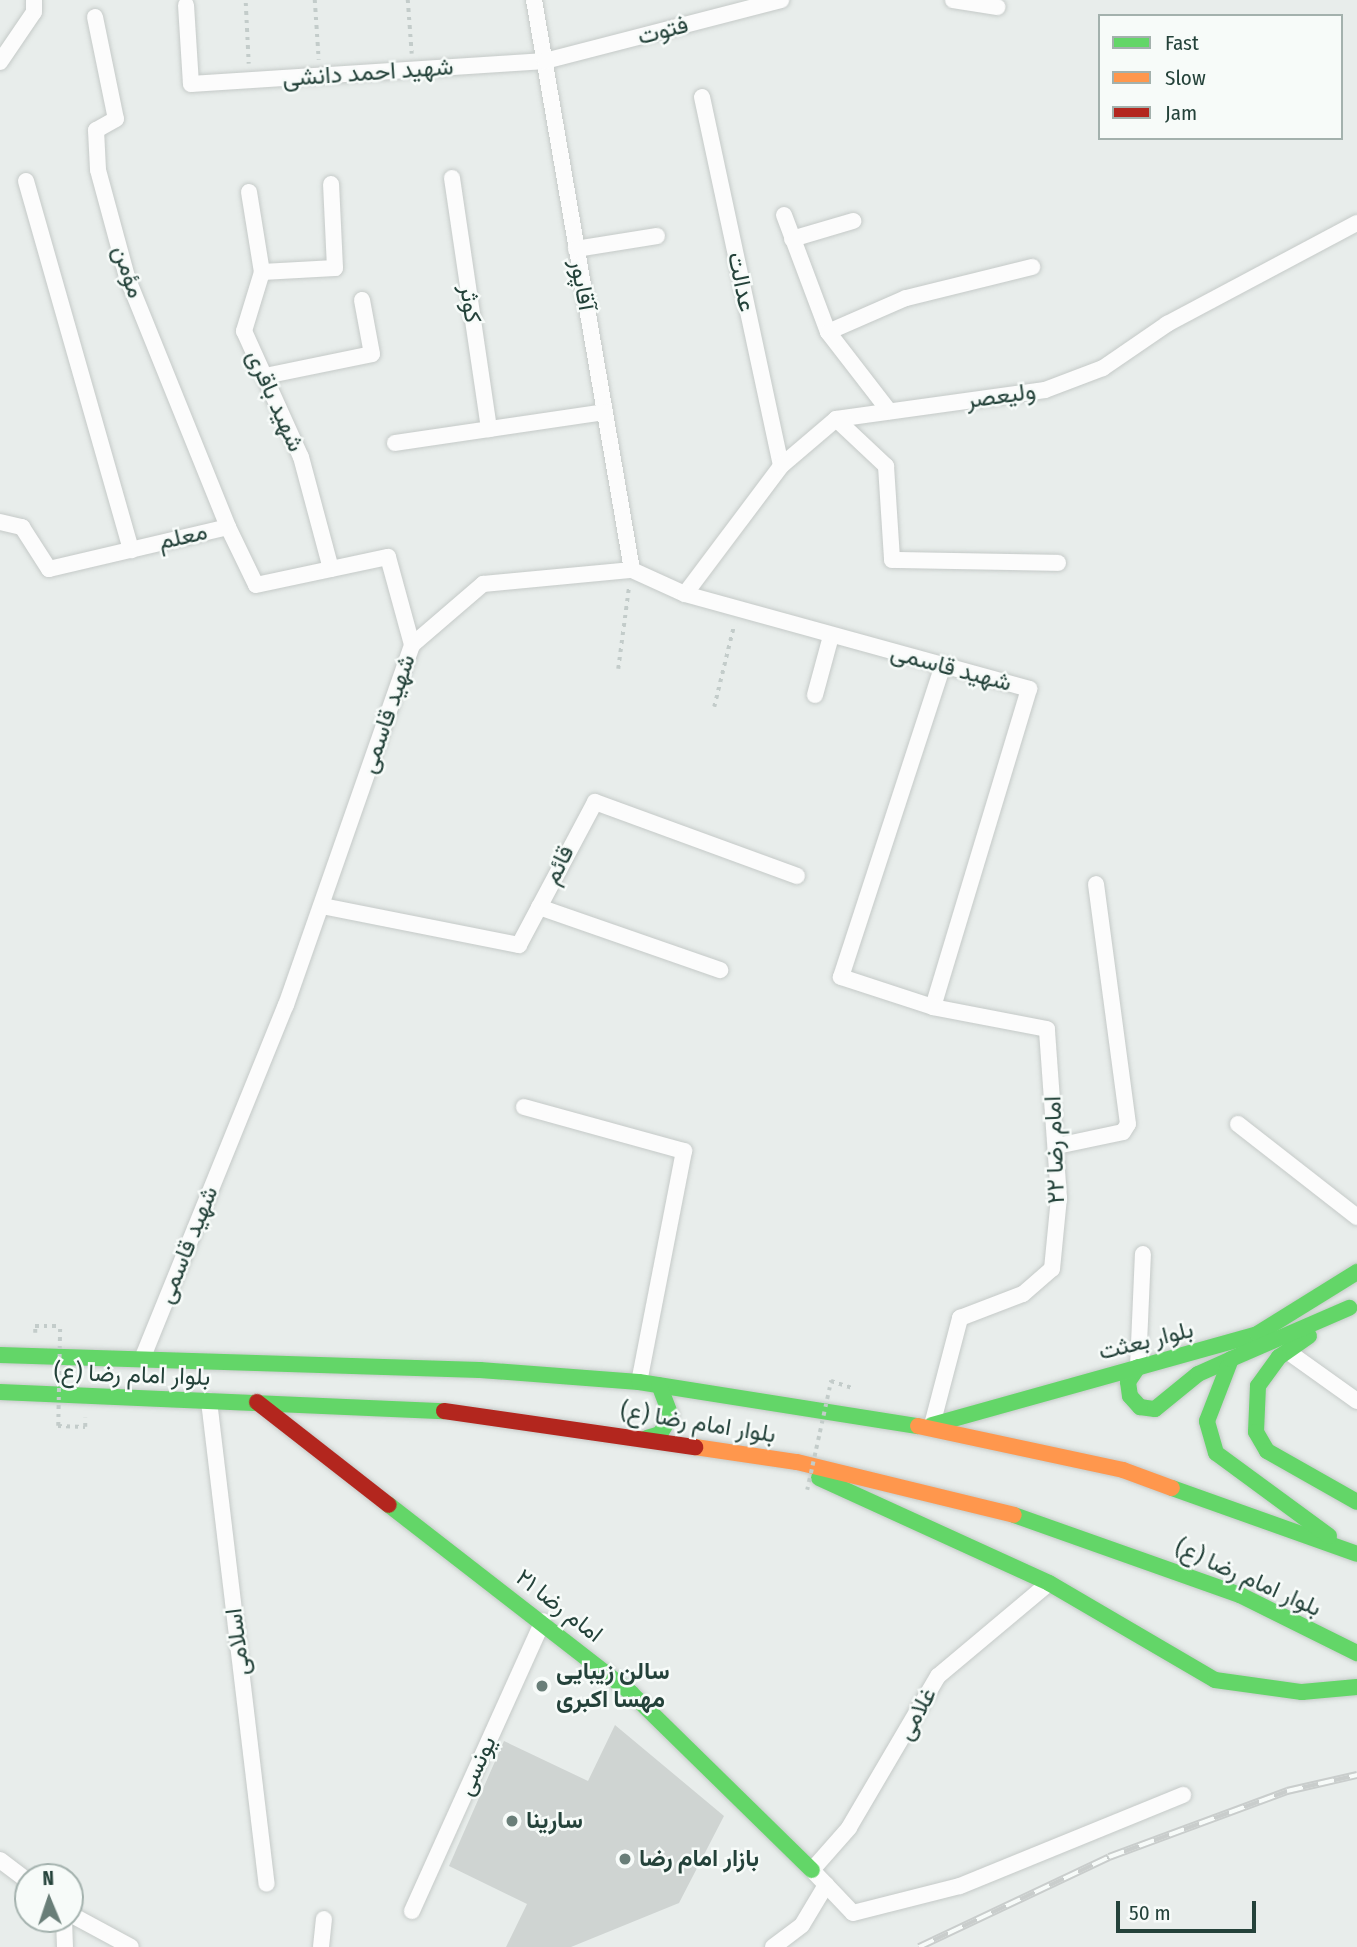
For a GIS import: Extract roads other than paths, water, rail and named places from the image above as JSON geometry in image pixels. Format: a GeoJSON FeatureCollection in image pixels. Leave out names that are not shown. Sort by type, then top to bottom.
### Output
{"type":"FeatureCollection","features":[{"type":"Feature","properties":{"kind":"main road","name":"بلوار بعثت"},"geometry":{"type":"LineString","coordinates":[[932,1425],[1257,1334],[1357,1272]]}},
{"type":"Feature","properties":{"kind":"main road"},"geometry":{"type":"LineString","coordinates":[[1138,1367],[1128,1382],[1129,1396],[1140,1407],[1155,1409],[1198,1374],[1353,1305]]}},
{"type":"Feature","properties":{"kind":"main road"},"geometry":{"type":"LineString","coordinates":[[1353,1305],[1283,1354],[1258,1386],[1256,1432],[1267,1451],[1357,1502]]}},
{"type":"Feature","properties":{"kind":"main road","name":"بلوار امام رضا (ع)"},"geometry":{"type":"LineString","coordinates":[[0,1355],[639,1382],[932,1425],[1015,1443],[1123,1470],[1356,1553]]}},
{"type":"Feature","properties":{"kind":"main road"},"geometry":{"type":"LineString","coordinates":[[1231,1359],[1207,1421],[1216,1453],[1248,1482],[1356,1553]]}},
{"type":"Feature","properties":{"kind":"main road"},"geometry":{"type":"LineString","coordinates":[[647,1438],[660,1434],[671,1416],[659,1385]]}},
{"type":"Feature","properties":{"kind":"main road","name":"بلوار امام رضا (ع)"},"geometry":{"type":"LineString","coordinates":[[0,1392],[465,1412],[774,1459],[965,1499],[1240,1595],[1357,1653]]}},
{"type":"Feature","properties":{"kind":"main road","name":"امام رضا ۲۱"},"geometry":{"type":"LineString","coordinates":[[257,1402],[336,1469],[543,1621],[631,1693],[812,1870]]}},
{"type":"Feature","properties":{"kind":"main road"},"geometry":{"type":"LineString","coordinates":[[774,1459],[1049,1583],[1215,1680],[1302,1692],[1357,1687]]}},
{"type":"Feature","properties":{"kind":"street"},"geometry":{"type":"LineString","coordinates":[[0,62],[34,12],[34,0]]}},
{"type":"Feature","properties":{"kind":"street","name":"آقاپور"},"geometry":{"type":"LineString","coordinates":[[534,0],[632,570]]}},
{"type":"Feature","properties":{"kind":"street","name":"فتوت"},"geometry":{"type":"LineString","coordinates":[[545,61],[781,0]]}},
{"type":"Feature","properties":{"kind":"street"},"geometry":{"type":"LineString","coordinates":[[953,0],[997,7]]}},
{"type":"Feature","properties":{"kind":"street","name":"شهید احمد دانشی"},"geometry":{"type":"LineString","coordinates":[[186,5],[191,84],[545,61]]}},
{"type":"Feature","properties":{"kind":"street","name":"مؤمن"},"geometry":{"type":"LineString","coordinates":[[95,17],[116,119],[96,130],[98,170],[127,277],[228,527]]}},
{"type":"Feature","properties":{"kind":"street","name":"عدالت"},"geometry":{"type":"LineString","coordinates":[[702,97],[781,466]]}},
{"type":"Feature","properties":{"kind":"street","name":"کوثر"},"geometry":{"type":"LineString","coordinates":[[452,178],[489,429]]}},
{"type":"Feature","properties":{"kind":"street"},"geometry":{"type":"LineString","coordinates":[[26,181],[131,550]]}},
{"type":"Feature","properties":{"kind":"street"},"geometry":{"type":"LineString","coordinates":[[262,272],[335,268],[331,184]]}},
{"type":"Feature","properties":{"kind":"street","name":"شهید باقری"},"geometry":{"type":"LineString","coordinates":[[249,192],[262,272],[244,331],[301,457],[331,569]]}},
{"type":"Feature","properties":{"kind":"street"},"geometry":{"type":"LineString","coordinates":[[784,215],[828,332],[889,411]]}},
{"type":"Feature","properties":{"kind":"street"},"geometry":{"type":"LineString","coordinates":[[792,239],[853,221]]}},
{"type":"Feature","properties":{"kind":"street","name":"ولیعصر"},"geometry":{"type":"LineString","coordinates":[[836,419],[1045,390],[1103,368],[1167,324],[1357,223]]}},
{"type":"Feature","properties":{"kind":"street"},"geometry":{"type":"LineString","coordinates":[[576,249],[657,236]]}},
{"type":"Feature","properties":{"kind":"street"},"geometry":{"type":"LineString","coordinates":[[828,332],[906,298],[1032,267]]}},
{"type":"Feature","properties":{"kind":"street"},"geometry":{"type":"LineString","coordinates":[[265,376],[372,354],[362,300]]}},
{"type":"Feature","properties":{"kind":"street"},"geometry":{"type":"LineString","coordinates":[[395,443],[605,412]]}},
{"type":"Feature","properties":{"kind":"street"},"geometry":{"type":"LineString","coordinates":[[685,594],[781,466],[836,419],[886,466],[892,561],[1058,563]]}},
{"type":"Feature","properties":{"kind":"street","name":"معلم"},"geometry":{"type":"LineString","coordinates":[[0,522],[22,527],[49,569],[228,527],[256,584],[388,557],[412,645]]}},
{"type":"Feature","properties":{"kind":"street","name":"شهید قاسمی"},"geometry":{"type":"LineString","coordinates":[[142,1359],[322,906],[412,645],[483,584],[632,570],[685,594],[942,668],[1029,689],[933,1007]]}},
{"type":"Feature","properties":{"kind":"street"},"geometry":{"type":"LineString","coordinates":[[815,695],[831,636]]}},
{"type":"Feature","properties":{"kind":"street","name":"امام رضا ۲۲"},"geometry":{"type":"LineString","coordinates":[[932,1425],[960,1318],[1023,1294],[1052,1269],[1057,1146],[1047,1029],[933,1007],[841,977],[942,668]]}},
{"type":"Feature","properties":{"kind":"street","name":"قائم"},"geometry":{"type":"LineString","coordinates":[[322,906],[512,946],[519,945],[595,802],[797,876]]}},
{"type":"Feature","properties":{"kind":"street"},"geometry":{"type":"LineString","coordinates":[[1057,1146],[1123,1132],[1128,1124],[1096,884]]}},
{"type":"Feature","properties":{"kind":"street"},"geometry":{"type":"LineString","coordinates":[[539,906],[720,970]]}},
{"type":"Feature","properties":{"kind":"street"},"geometry":{"type":"LineString","coordinates":[[524,1107],[684,1151],[639,1382]]}},
{"type":"Feature","properties":{"kind":"street"},"geometry":{"type":"LineString","coordinates":[[1238,1124],[1357,1217]]}},
{"type":"Feature","properties":{"kind":"street"},"geometry":{"type":"LineString","coordinates":[[1138,1367],[1143,1254]]}},
{"type":"Feature","properties":{"kind":"street"},"geometry":{"type":"LineString","coordinates":[[1283,1354],[1357,1401]]}},
{"type":"Feature","properties":{"kind":"street","name":"اسلامی"},"geometry":{"type":"LineString","coordinates":[[209,1401],[267,1884]]}},
{"type":"Feature","properties":{"kind":"street","name":"غلامی"},"geometry":{"type":"LineString","coordinates":[[812,1870],[849,1828],[938,1676],[1049,1583]]}},
{"type":"Feature","properties":{"kind":"street","name":"یونسی"},"geometry":{"type":"LineString","coordinates":[[412,1912],[543,1621]]}},
{"type":"Feature","properties":{"kind":"street"},"geometry":{"type":"LineString","coordinates":[[812,1870],[853,1913],[947,1890],[1183,1795]]}},
{"type":"Feature","properties":{"kind":"street"},"geometry":{"type":"LineString","coordinates":[[773,1947],[802,1925],[826,1885]]}},
{"type":"Feature","properties":{"kind":"street"},"geometry":{"type":"LineString","coordinates":[[321,1947],[324,1920]]}},
{"type":"Feature","properties":{"kind":"street"},"geometry":{"type":"LineString","coordinates":[[84,1922],[131,1947]]}},
{"type":"Feature","properties":{"kind":"railway"},"geometry":{"type":"LineString","coordinates":[[919,1947],[1109,1857],[1287,1791],[1357,1775]]}},
{"type":"Feature","properties":{"kind":"place","name":"سالن زیبایی مهسا اکبری"},"geometry":{"type":"Point","coordinates":[542,1686]}},
{"type":"Feature","properties":{"kind":"place","name":"سارینا"},"geometry":{"type":"Point","coordinates":[512,1821]}},
{"type":"Feature","properties":{"kind":"place","name":"بازار امام رضا"},"geometry":{"type":"Point","coordinates":[625,1859]}}]}
